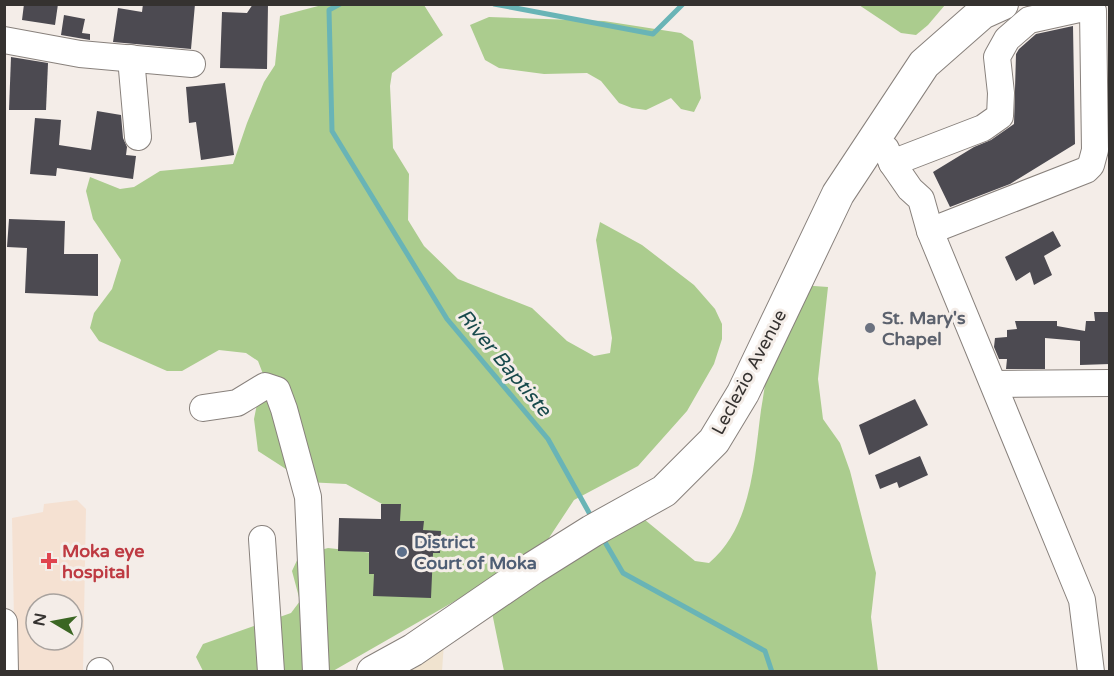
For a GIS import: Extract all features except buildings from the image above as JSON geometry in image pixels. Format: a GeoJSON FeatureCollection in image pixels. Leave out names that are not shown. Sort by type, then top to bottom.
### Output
{"type":"FeatureCollection","features":[{"type":"Feature","properties":{"kind":"main road","name":"Leclezio Avenue"},"geometry":{"type":"LineString","coordinates":[[373,672],[413,650],[533,568],[592,531],[664,491],[714,441],[743,393],[838,194],[924,64],[988,7]]}},
{"type":"Feature","properties":{"kind":"street"},"geometry":{"type":"LineString","coordinates":[[892,163],[983,128],[1000,116],[1002,93],[997,57],[1007,39],[1029,20],[1088,8],[1093,11],[1095,150],[1091,165],[1086,170],[930,231]]}},
{"type":"Feature","properties":{"kind":"street"},"geometry":{"type":"LineString","coordinates":[[4,40],[80,54],[192,64]]}},
{"type":"Feature","properties":{"kind":"street"},"geometry":{"type":"LineString","coordinates":[[131,58],[138,137]]}},
{"type":"Feature","properties":{"kind":"street"},"geometry":{"type":"LineString","coordinates":[[880,133],[892,163],[915,194],[1082,600],[1090,672]]}},
{"type":"Feature","properties":{"kind":"street"},"geometry":{"type":"LineString","coordinates":[[994,384],[1110,383]]}},
{"type":"Feature","properties":{"kind":"street"},"geometry":{"type":"LineString","coordinates":[[203,408],[237,403],[265,386],[277,390],[308,497],[316,672]]}},
{"type":"Feature","properties":{"kind":"street"},"geometry":{"type":"LineString","coordinates":[[262,539],[271,672]]}},
{"type":"Feature","properties":{"kind":"street"},"geometry":{"type":"LineString","coordinates":[[4,622],[5,672]]}},
{"type":"Feature","properties":{"kind":"shaded area","name":"Moka eye hospital"},"geometry":{"type":"Polygon","coordinates":[[[77,500],[86,509],[84,617],[84,592],[24,592],[24,652],[83,652],[83,671],[15,671],[12,518],[43,512],[44,504],[77,500]]]}},
{"type":"Feature","properties":{"kind":"shaded area"},"geometry":{"type":"Polygon","coordinates":[[[444,643],[442,671],[387,671],[444,643]]]}},
{"type":"Feature","properties":{"kind":"green space"},"geometry":{"type":"Polygon","coordinates":[[[322,5],[424,5],[443,35],[392,73],[390,86],[393,148],[409,174],[408,220],[424,246],[458,279],[532,308],[567,341],[594,356],[610,353],[612,338],[596,240],[600,222],[642,245],[694,285],[715,309],[722,324],[722,339],[714,364],[687,411],[638,466],[574,500],[539,553],[333,671],[203,671],[196,657],[203,644],[291,613],[300,601],[292,571],[299,556],[328,548],[373,553],[387,546],[384,505],[346,484],[306,482],[258,451],[254,419],[263,374],[258,361],[246,353],[219,350],[182,371],[167,371],[99,341],[90,328],[94,313],[112,289],[121,260],[93,219],[86,191],[90,177],[120,189],[134,187],[160,171],[233,164],[264,82],[275,65],[280,16],[322,5]]]}},
{"type":"Feature","properties":{"kind":"green space"},"geometry":{"type":"Polygon","coordinates":[[[859,5],[945,5],[916,35],[901,33],[859,5]]]}},
{"type":"Feature","properties":{"kind":"green space"},"geometry":{"type":"Polygon","coordinates":[[[489,17],[604,21],[681,33],[693,41],[701,98],[694,112],[681,109],[671,98],[646,110],[632,108],[619,103],[601,81],[587,73],[544,74],[499,68],[485,60],[470,25],[489,17]]]}},
{"type":"Feature","properties":{"kind":"green space"},"geometry":{"type":"Polygon","coordinates":[[[800,285],[828,287],[818,379],[823,419],[840,443],[850,471],[876,573],[871,617],[878,671],[504,671],[489,598],[639,515],[695,561],[709,563],[723,548],[743,512],[749,492],[777,301],[800,285]]]}},
{"type":"Feature","properties":{"kind":"waterway","name":"River Baptiste"},"geometry":{"type":"LineString","coordinates":[[340,4],[329,10],[332,131],[447,319],[548,439],[592,518]]}},
{"type":"Feature","properties":{"kind":"waterway","name":"River Baptiste"},"geometry":{"type":"LineString","coordinates":[[494,4],[653,34],[683,4]]}},
{"type":"Feature","properties":{"kind":"waterway","name":"River Baptiste"},"geometry":{"type":"LineString","coordinates":[[602,537],[623,573],[765,651],[772,672]]}},
{"type":"Feature","properties":{"kind":"place","name":"St. Mary's Chapel"},"geometry":{"type":"Point","coordinates":[870,328]}},
{"type":"Feature","properties":{"kind":"place","name":"District Court of Moka"},"geometry":{"type":"Point","coordinates":[402,552]}},
{"type":"Feature","properties":{"kind":"place","name":"Moka eye hospital"},"geometry":{"type":"Point","coordinates":[49,561]}}]}
